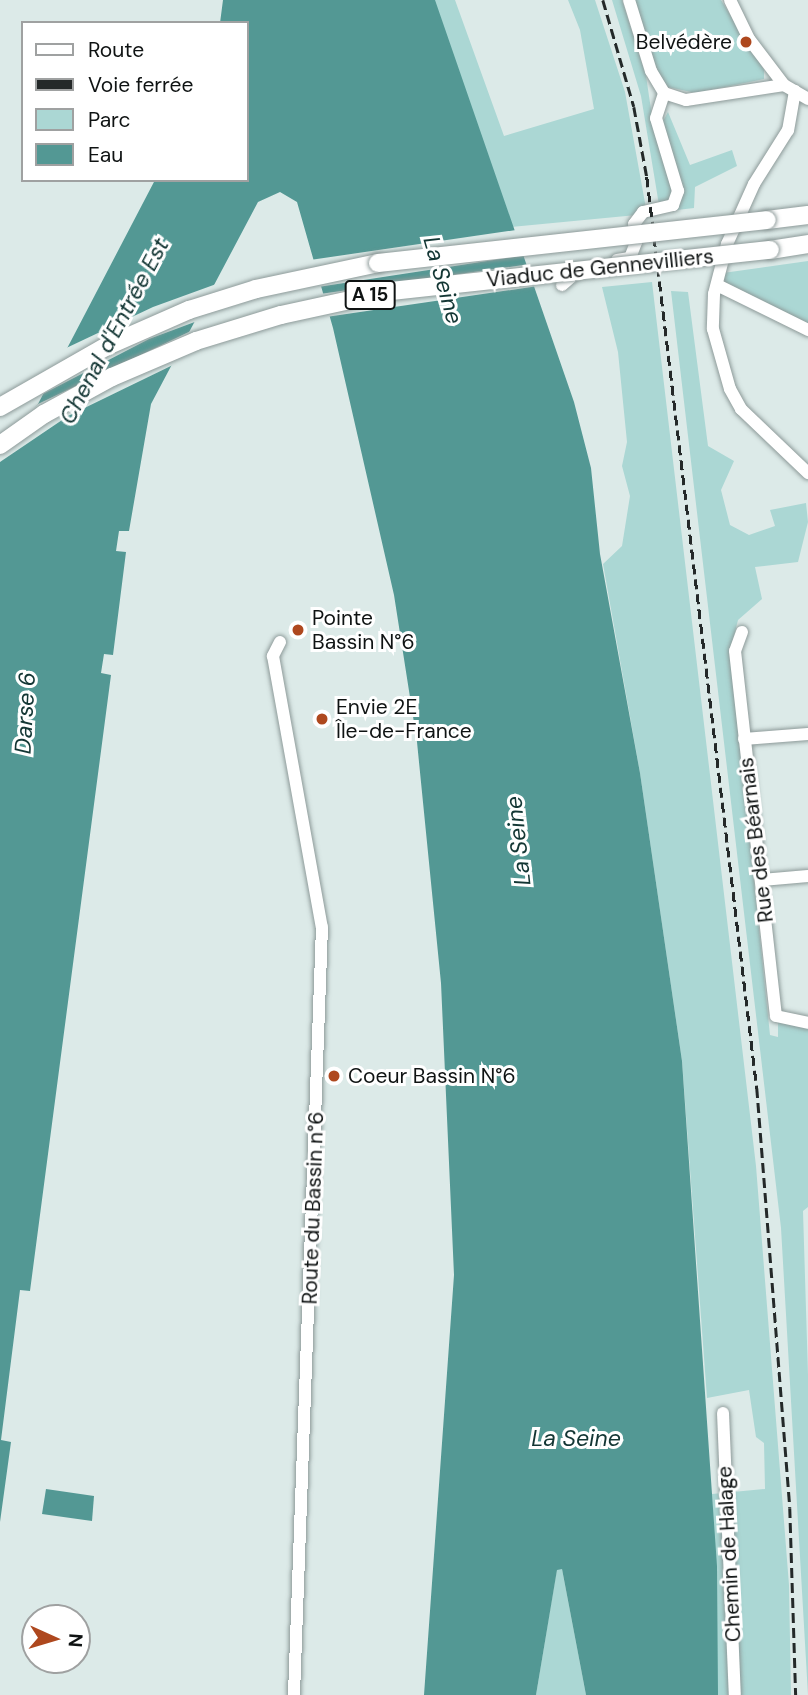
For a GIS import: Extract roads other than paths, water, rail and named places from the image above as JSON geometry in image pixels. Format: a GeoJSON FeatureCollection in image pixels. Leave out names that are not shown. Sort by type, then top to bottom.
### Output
{"type":"FeatureCollection","features":[{"type":"Feature","properties":{"kind":"highway","name":"Viaduc de Gennevilliers"},"geometry":{"type":"LineString","coordinates":[[0,407],[107,346],[190,310],[314,275],[448,252],[808,215]]}},
{"type":"Feature","properties":{"kind":"highway","name":"Viaduc de Gennevilliers"},"geometry":{"type":"LineString","coordinates":[[0,445],[112,377],[195,341],[281,315],[391,291],[808,244]]}},
{"type":"Feature","properties":{"kind":"street"},"geometry":{"type":"LineString","coordinates":[[629,0],[651,71],[664,93],[686,100],[789,88]]}},
{"type":"Feature","properties":{"kind":"street"},"geometry":{"type":"LineString","coordinates":[[730,0],[749,39],[789,88],[808,99]]}},
{"type":"Feature","properties":{"kind":"street"},"geometry":{"type":"LineString","coordinates":[[789,88],[788,130],[744,203],[717,285],[713,329],[730,389],[741,408],[808,473]]}},
{"type":"Feature","properties":{"kind":"street"},"geometry":{"type":"LineString","coordinates":[[562,285],[579,271],[631,258],[636,242],[634,224],[643,212],[673,205],[677,180],[656,118],[664,93]]}},
{"type":"Feature","properties":{"kind":"street"},"geometry":{"type":"LineString","coordinates":[[717,285],[808,330]]}},
{"type":"Feature","properties":{"kind":"street","name":"Rue des Béarnais"},"geometry":{"type":"LineString","coordinates":[[742,632],[735,651],[776,1016],[808,1023]]}},
{"type":"Feature","properties":{"kind":"street","name":"Route du Bassin n°6"},"geometry":{"type":"LineString","coordinates":[[280,642],[273,656],[322,927],[294,1695]]}},
{"type":"Feature","properties":{"kind":"street"},"geometry":{"type":"LineString","coordinates":[[744,739],[808,734]]}},
{"type":"Feature","properties":{"kind":"street"},"geometry":{"type":"LineString","coordinates":[[762,880],[808,876]]}},
{"type":"Feature","properties":{"kind":"street","name":"Chemin de Halage"},"geometry":{"type":"LineString","coordinates":[[723,1413],[735,1695]]}},
{"type":"Feature","properties":{"kind":"water","name":"La Seine"},"geometry":{"type":"Polygon","coordinates":[[[223,0],[435,0],[574,402],[591,468],[600,554],[640,773],[682,1061],[717,1566],[718,1695],[586,1695],[562,1569],[557,1570],[536,1695],[424,1695],[454,1275],[441,983],[417,742],[394,595],[333,328],[297,202],[280,192],[258,202],[151,404],[129,531],[119,531],[116,551],[126,552],[113,655],[104,654],[101,673],[111,675],[30,1291],[20,1290],[1,1440],[11,1442],[0,1522],[0,450],[38,404],[154,182],[248,182],[248,21],[220,21],[223,0]]]}},
{"type":"Feature","properties":{"kind":"water"},"geometry":{"type":"Polygon","coordinates":[[[46,1489],[94,1496],[92,1521],[42,1514],[46,1489]]]}},
{"type":"Feature","properties":{"kind":"railway"},"geometry":{"type":"LineString","coordinates":[[603,0],[634,107],[647,177],[757,1088],[790,1508],[796,1695]]}},
{"type":"Feature","properties":{"kind":"place","name":"Belvédère"},"geometry":{"type":"Point","coordinates":[746,42]}},
{"type":"Feature","properties":{"kind":"place","name":"Pointe Bassin N°6"},"geometry":{"type":"Point","coordinates":[298,630]}},
{"type":"Feature","properties":{"kind":"place","name":"Envie 2E Île-de-France"},"geometry":{"type":"Point","coordinates":[322,719]}},
{"type":"Feature","properties":{"kind":"place","name":"Coeur Bassin N°6"},"geometry":{"type":"Point","coordinates":[334,1076]}},
{"type":"Feature","properties":{"kind":"water label","name":"Chenal d'Entrée Est"},"geometry":{"type":"Point","coordinates":[114,331]}},
{"type":"Feature","properties":{"kind":"water label","name":"Darse 6"},"geometry":{"type":"Point","coordinates":[25,713]}}]}
